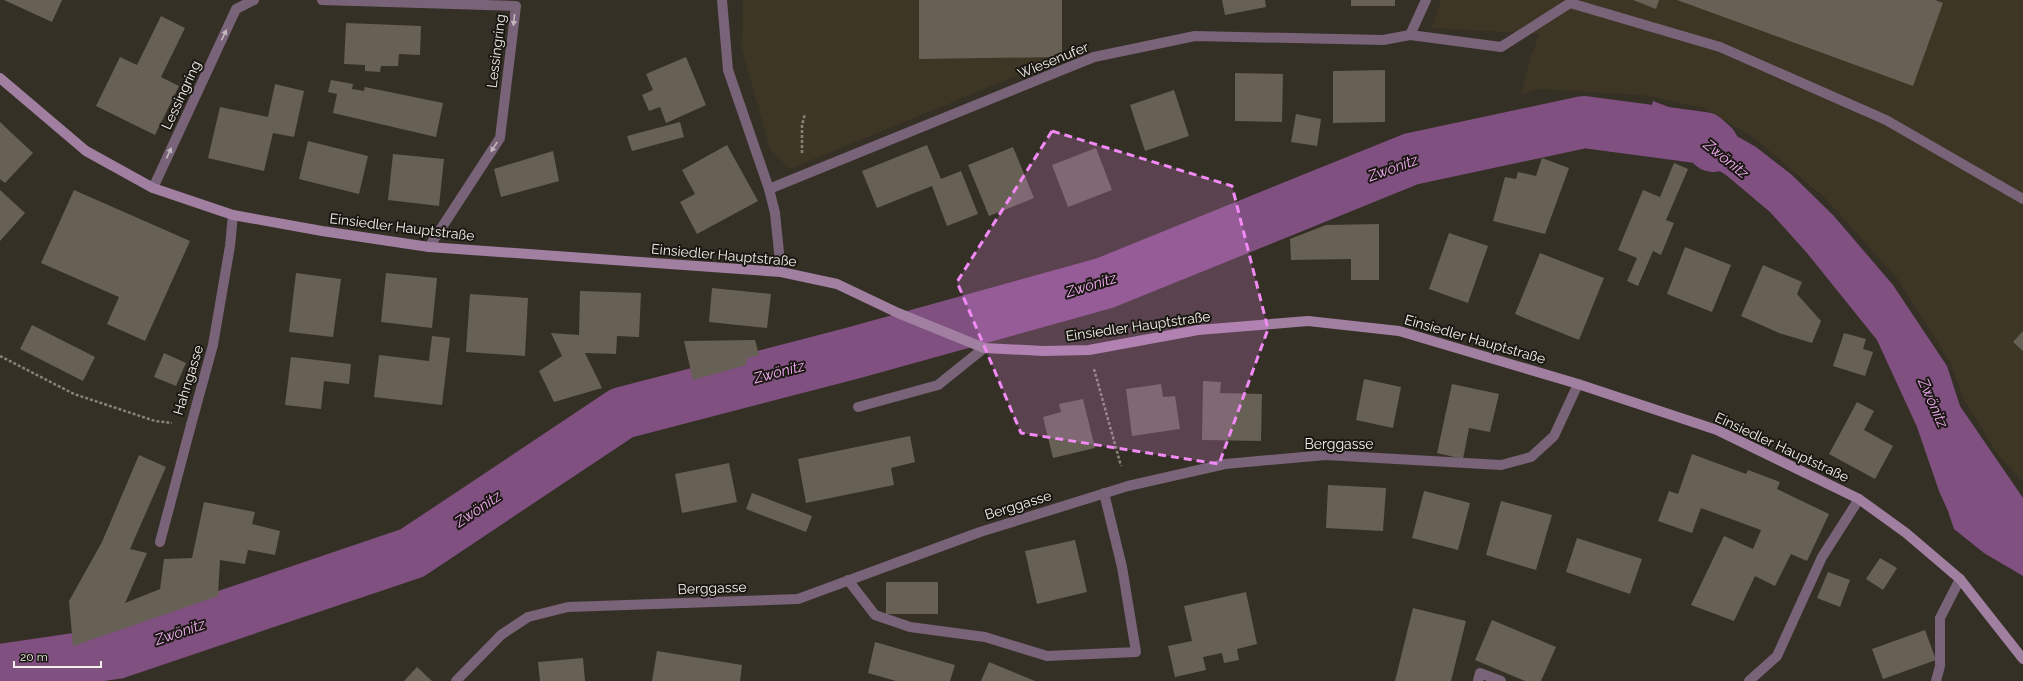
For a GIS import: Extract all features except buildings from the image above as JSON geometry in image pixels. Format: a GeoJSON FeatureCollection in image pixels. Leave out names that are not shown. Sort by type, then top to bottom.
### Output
{"type":"FeatureCollection","features":[{"type":"Feature","properties":{"kind":"main road","name":"Einsiedler Hauptstraße"},"geometry":{"type":"LineString","coordinates":[[0,78],[86,151],[153,188],[232,215],[322,231],[429,247],[781,272],[838,284],[898,313],[984,348],[1044,352],[1089,350],[1198,330],[1308,321],[1399,331],[1578,384],[1717,430],[1859,499],[1906,534],[1960,579],[2023,660]]}},
{"type":"Feature","properties":{"kind":"street","name":"Lessingring"},"geometry":{"type":"LineString","coordinates":[[153,188],[236,9],[254,0]]}},
{"type":"Feature","properties":{"kind":"street","name":"Lessingring"},"geometry":{"type":"LineString","coordinates":[[322,0],[516,6],[500,138],[429,247]]}},
{"type":"Feature","properties":{"kind":"street"},"geometry":{"type":"LineString","coordinates":[[722,0],[728,70],[769,189],[774,213],[781,272]]}},
{"type":"Feature","properties":{"kind":"street"},"geometry":{"type":"LineString","coordinates":[[1410,35],[1426,0]]}},
{"type":"Feature","properties":{"kind":"street","name":"Wiesenufer"},"geometry":{"type":"LineString","coordinates":[[769,189],[803,177],[1094,57],[1195,36],[1383,40],[1410,35],[1501,47],[1570,3],[1720,46],[1886,120],[2023,199]]}},
{"type":"Feature","properties":{"kind":"street","name":"Hahngasse"},"geometry":{"type":"LineString","coordinates":[[191,424],[213,345],[230,246],[232,215]]}},
{"type":"Feature","properties":{"kind":"street"},"geometry":{"type":"LineString","coordinates":[[858,407],[938,385],[984,348]]}},
{"type":"Feature","properties":{"kind":"street","name":"Berggasse"},"geometry":{"type":"LineString","coordinates":[[456,681],[501,635],[528,617],[568,607],[798,599],[980,532],[1128,486],[1225,464],[1326,455],[1501,465],[1531,457],[1554,436],[1578,384]]}},
{"type":"Feature","properties":{"kind":"street"},"geometry":{"type":"LineString","coordinates":[[160,542],[191,424]]}},
{"type":"Feature","properties":{"kind":"street"},"geometry":{"type":"LineString","coordinates":[[848,580],[875,615],[910,627],[984,637],[1047,656],[1136,652],[1122,567],[1104,493]]}},
{"type":"Feature","properties":{"kind":"street"},"geometry":{"type":"LineString","coordinates":[[1749,681],[1777,656],[1822,557],[1859,499]]}},
{"type":"Feature","properties":{"kind":"street"},"geometry":{"type":"LineString","coordinates":[[1936,681],[1940,666],[1940,618],[1960,579]]}},
{"type":"Feature","properties":{"kind":"street"},"geometry":{"type":"LineString","coordinates":[[1478,681],[1480,673],[1502,681]]}},
{"type":"Feature","properties":{"kind":"path"},"geometry":{"type":"LineString","coordinates":[[803,177],[802,125],[805,114]]}},
{"type":"Feature","properties":{"kind":"path"},"geometry":{"type":"LineString","coordinates":[[1089,350],[1112,438],[1128,486]]}},
{"type":"Feature","properties":{"kind":"path","name":"Hahngasse"},"geometry":{"type":"LineString","coordinates":[[0,356],[74,394],[155,421],[191,424]]}},
{"type":"Feature","properties":{"kind":"highlighted area"},"geometry":{"type":"Polygon","coordinates":[[[1052,131],[1232,186],[1268,329],[1219,464],[1021,433],[957,282],[1052,131]]]}},
{"type":"Feature","properties":{"kind":"shaded area"},"geometry":{"type":"Polygon","coordinates":[[[743,0],[1062,0],[1062,57],[790,169],[770,149],[742,49],[743,0]]]}},
{"type":"Feature","properties":{"kind":"shaded area"},"geometry":{"type":"Polygon","coordinates":[[[1441,0],[2023,0],[2023,481],[1998,455],[1964,400],[1951,364],[1897,278],[1825,198],[1753,137],[1704,108],[1642,95],[1538,89],[1521,95],[1532,53],[1540,34],[1432,28],[1441,0]]]}},
{"type":"Feature","properties":{"kind":"water"},"geometry":{"type":"Polygon","coordinates":[[[1653,101],[1719,126],[1756,147],[1792,175],[1833,215],[1893,285],[1947,366],[1960,406],[2023,498],[2023,576],[1984,553],[1954,529],[1917,427],[1877,340],[1807,253],[1770,212],[1726,175],[1696,157],[1641,143],[1653,101]]]}},
{"type":"Feature","properties":{"kind":"waterway","name":"Zwönitz"},"geometry":{"type":"LineString","coordinates":[[0,670],[116,653],[412,553],[622,413],[853,353],[1105,283],[1411,159],[1584,122],[1704,138],[1713,146]]}}]}
